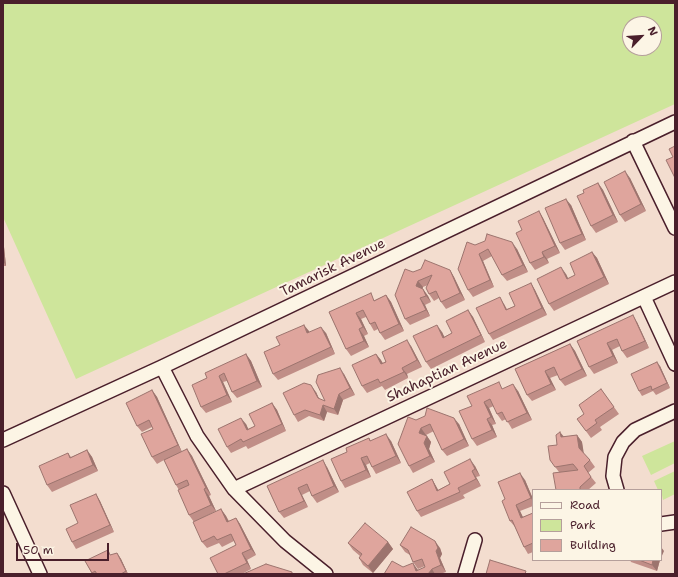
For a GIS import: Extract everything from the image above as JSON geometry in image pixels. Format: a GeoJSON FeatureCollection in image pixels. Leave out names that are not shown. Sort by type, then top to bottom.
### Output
{"type":"FeatureCollection","features":[{"type":"Feature","properties":{"kind":"street","name":"Tamarisk Avenue"},"geometry":{"type":"LineString","coordinates":[[3,440],[162,367],[675,122]]}},
{"type":"Feature","properties":{"kind":"street"},"geometry":{"type":"LineString","coordinates":[[633,141],[675,228]]}},
{"type":"Feature","properties":{"kind":"street","name":"Shahaptian Avenue"},"geometry":{"type":"LineString","coordinates":[[234,489],[675,282]]}},
{"type":"Feature","properties":{"kind":"street"},"geometry":{"type":"LineString","coordinates":[[644,296],[675,364]]}},
{"type":"Feature","properties":{"kind":"street"},"geometry":{"type":"LineString","coordinates":[[162,367],[197,436],[234,489],[285,541],[326,574]]}},
{"type":"Feature","properties":{"kind":"street"},"geometry":{"type":"LineString","coordinates":[[617,489],[613,476],[615,457],[623,442],[635,430],[675,411]]}},
{"type":"Feature","properties":{"kind":"street"},"geometry":{"type":"LineString","coordinates":[[3,493],[40,574]]}},
{"type":"Feature","properties":{"kind":"street"},"geometry":{"type":"LineString","coordinates":[[662,524],[675,522]]}},
{"type":"Feature","properties":{"kind":"street"},"geometry":{"type":"LineString","coordinates":[[465,574],[475,540]]}},
{"type":"Feature","properties":{"kind":"green space"},"geometry":{"type":"Polygon","coordinates":[[[3,3],[675,3],[675,104],[76,379],[3,217],[3,3]]]}},
{"type":"Feature","properties":{"kind":"green space"},"geometry":{"type":"Polygon","coordinates":[[[675,441],[675,463],[651,475],[642,456],[675,441]]]}},
{"type":"Feature","properties":{"kind":"green space"},"geometry":{"type":"Polygon","coordinates":[[[675,471],[675,494],[663,500],[662,489],[658,489],[654,481],[675,471]]]}},
{"type":"Feature","properties":{"kind":"building"},"geometry":{"type":"Polygon","coordinates":[[[675,146],[675,178],[666,160],[673,157],[669,149],[675,146]]]}},
{"type":"Feature","properties":{"kind":"building"},"geometry":{"type":"Polygon","coordinates":[[[625,171],[641,204],[620,215],[604,182],[625,171]]]}},
{"type":"Feature","properties":{"kind":"building"},"geometry":{"type":"Polygon","coordinates":[[[598,183],[613,215],[591,226],[577,196],[584,193],[583,190],[598,183]]]}},
{"type":"Feature","properties":{"kind":"building"},"geometry":{"type":"Polygon","coordinates":[[[566,199],[582,234],[560,243],[545,208],[566,199]]]}},
{"type":"Feature","properties":{"kind":"building"},"geometry":{"type":"Polygon","coordinates":[[[539,211],[555,246],[542,252],[544,257],[530,263],[516,233],[522,230],[518,221],[539,211]]]}},
{"type":"Feature","properties":{"kind":"building"},"geometry":{"type":"Polygon","coordinates":[[[487,234],[512,242],[523,265],[502,275],[488,249],[479,254],[490,280],[468,290],[458,269],[467,242],[475,245],[485,241],[487,234]]]}},
{"type":"Feature","properties":{"kind":"building"},"geometry":{"type":"Polygon","coordinates":[[[592,252],[604,277],[549,304],[537,279],[561,267],[567,279],[575,275],[570,263],[592,252]]]}},
{"type":"Feature","properties":{"kind":"building"},"geometry":{"type":"Polygon","coordinates":[[[425,260],[450,270],[460,293],[441,302],[436,291],[429,294],[426,288],[432,275],[418,281],[416,286],[423,289],[426,296],[420,298],[426,310],[405,319],[395,295],[405,269],[413,272],[421,269],[425,260]]]}},
{"type":"Feature","properties":{"kind":"building"},"geometry":{"type":"Polygon","coordinates":[[[531,283],[542,308],[489,334],[476,308],[500,297],[506,310],[515,306],[509,293],[531,283]]]}},
{"type":"Feature","properties":{"kind":"building"},"geometry":{"type":"Polygon","coordinates":[[[371,293],[374,301],[386,295],[399,324],[380,333],[375,322],[370,324],[363,310],[356,313],[363,327],[359,329],[364,341],[346,349],[329,312],[371,293]]]}},
{"type":"Feature","properties":{"kind":"building"},"geometry":{"type":"Polygon","coordinates":[[[468,310],[481,335],[426,362],[413,336],[437,325],[443,338],[452,333],[446,321],[468,310]]]}},
{"type":"Feature","properties":{"kind":"building"},"geometry":{"type":"Polygon","coordinates":[[[633,315],[645,341],[622,351],[617,339],[607,343],[613,356],[589,367],[577,341],[633,315]]]}},
{"type":"Feature","properties":{"kind":"building"},"geometry":{"type":"Polygon","coordinates":[[[304,325],[307,333],[321,327],[331,347],[273,374],[264,352],[280,345],[276,337],[304,325]]]}},
{"type":"Feature","properties":{"kind":"building"},"geometry":{"type":"Polygon","coordinates":[[[407,340],[417,360],[402,368],[404,372],[380,383],[378,379],[362,386],[352,365],[376,354],[381,364],[386,362],[382,352],[407,340]]]}},
{"type":"Feature","properties":{"kind":"building"},"geometry":{"type":"Polygon","coordinates":[[[570,344],[582,369],[560,380],[554,367],[545,371],[551,384],[527,395],[515,369],[570,344]]]}},
{"type":"Feature","properties":{"kind":"building"},"geometry":{"type":"Polygon","coordinates":[[[246,354],[257,381],[232,392],[224,373],[219,376],[227,395],[201,407],[192,385],[207,378],[205,373],[246,354]]]}},
{"type":"Feature","properties":{"kind":"building"},"geometry":{"type":"Polygon","coordinates":[[[657,362],[667,383],[652,390],[651,386],[639,391],[631,374],[657,362]]]}},
{"type":"Feature","properties":{"kind":"building"},"geometry":{"type":"Polygon","coordinates":[[[340,368],[350,388],[339,394],[334,409],[323,405],[320,415],[305,410],[294,415],[283,393],[304,383],[311,385],[318,398],[325,401],[316,382],[318,375],[340,368]]]}},
{"type":"Feature","properties":{"kind":"building"},"geometry":{"type":"Polygon","coordinates":[[[499,382],[502,389],[513,384],[527,413],[507,422],[502,412],[497,414],[490,399],[484,402],[491,417],[487,419],[492,430],[472,439],[459,411],[472,406],[467,396],[499,382]]]}},
{"type":"Feature","properties":{"kind":"building"},"geometry":{"type":"Polygon","coordinates":[[[601,389],[614,407],[595,420],[597,423],[586,431],[577,419],[584,414],[579,405],[601,389]]]}},
{"type":"Feature","properties":{"kind":"building"},"geometry":{"type":"Polygon","coordinates":[[[152,390],[178,445],[152,457],[141,434],[153,429],[149,420],[137,426],[126,403],[152,390]]]}},
{"type":"Feature","properties":{"kind":"building"},"geometry":{"type":"Polygon","coordinates":[[[272,403],[282,424],[243,442],[241,439],[227,447],[218,429],[241,418],[247,430],[255,426],[249,414],[272,403]]]}},
{"type":"Feature","properties":{"kind":"building"},"geometry":{"type":"Polygon","coordinates":[[[427,408],[454,418],[464,439],[442,450],[430,424],[421,428],[419,433],[427,436],[424,443],[430,456],[409,466],[398,444],[408,417],[416,420],[425,416],[427,408]]]}},
{"type":"Feature","properties":{"kind":"building"},"geometry":{"type":"Polygon","coordinates":[[[560,432],[561,437],[577,435],[579,448],[590,460],[584,466],[591,477],[580,487],[580,489],[556,489],[553,473],[578,470],[573,464],[555,467],[550,460],[548,446],[557,445],[556,435],[560,432]]]}},
{"type":"Feature","properties":{"kind":"building"},"geometry":{"type":"Polygon","coordinates":[[[386,434],[396,456],[372,467],[367,456],[361,458],[366,470],[341,481],[331,459],[347,452],[346,448],[369,438],[370,441],[386,434]]]}},
{"type":"Feature","properties":{"kind":"building"},"geometry":{"type":"Polygon","coordinates":[[[187,449],[206,488],[204,489],[211,505],[189,515],[178,490],[189,485],[187,480],[176,485],[164,460],[187,449]]]}},
{"type":"Feature","properties":{"kind":"building"},"geometry":{"type":"Polygon","coordinates":[[[87,450],[93,465],[47,485],[39,466],[68,453],[70,458],[87,450]]]}},
{"type":"Feature","properties":{"kind":"building"},"geometry":{"type":"Polygon","coordinates":[[[470,459],[475,469],[472,471],[476,479],[458,488],[460,492],[417,511],[407,492],[432,479],[437,491],[450,484],[444,472],[470,459]]]}},
{"type":"Feature","properties":{"kind":"building"},"geometry":{"type":"Polygon","coordinates":[[[323,460],[334,486],[312,496],[307,484],[298,488],[304,501],[279,512],[267,486],[323,460]]]}},
{"type":"Feature","properties":{"kind":"building"},"geometry":{"type":"Polygon","coordinates":[[[520,473],[531,498],[516,505],[521,518],[532,513],[532,543],[524,547],[512,520],[510,521],[502,501],[505,499],[498,482],[520,473]]]}},
{"type":"Feature","properties":{"kind":"building"},"geometry":{"type":"Polygon","coordinates":[[[96,494],[110,525],[72,542],[66,529],[78,523],[70,505],[96,494]]]}},
{"type":"Feature","properties":{"kind":"building"},"geometry":{"type":"Polygon","coordinates":[[[221,509],[227,522],[236,518],[251,549],[242,553],[247,563],[224,574],[218,574],[210,558],[236,545],[231,534],[217,540],[214,536],[202,542],[193,522],[221,509]]]}},
{"type":"Feature","properties":{"kind":"building"},"geometry":{"type":"Polygon","coordinates":[[[365,523],[388,542],[368,566],[359,558],[362,554],[348,543],[365,523]]]}},
{"type":"Feature","properties":{"kind":"building"},"geometry":{"type":"Polygon","coordinates":[[[411,527],[435,541],[438,548],[436,551],[441,565],[432,569],[428,574],[384,574],[392,561],[403,567],[413,563],[416,571],[425,567],[422,559],[413,562],[408,550],[400,545],[411,527]]]}},
{"type":"Feature","properties":{"kind":"building"},"geometry":{"type":"Polygon","coordinates":[[[108,550],[110,555],[117,553],[126,571],[121,574],[97,574],[95,571],[92,573],[85,561],[108,550]]]}},
{"type":"Feature","properties":{"kind":"building"},"geometry":{"type":"Polygon","coordinates":[[[490,560],[526,571],[525,574],[486,574],[490,560]]]}},
{"type":"Feature","properties":{"kind":"building"},"geometry":{"type":"Polygon","coordinates":[[[642,561],[653,561],[652,565],[642,561]]]}},
{"type":"Feature","properties":{"kind":"building"},"geometry":{"type":"Polygon","coordinates":[[[266,564],[292,572],[292,574],[243,574],[266,564]]]}}]}
